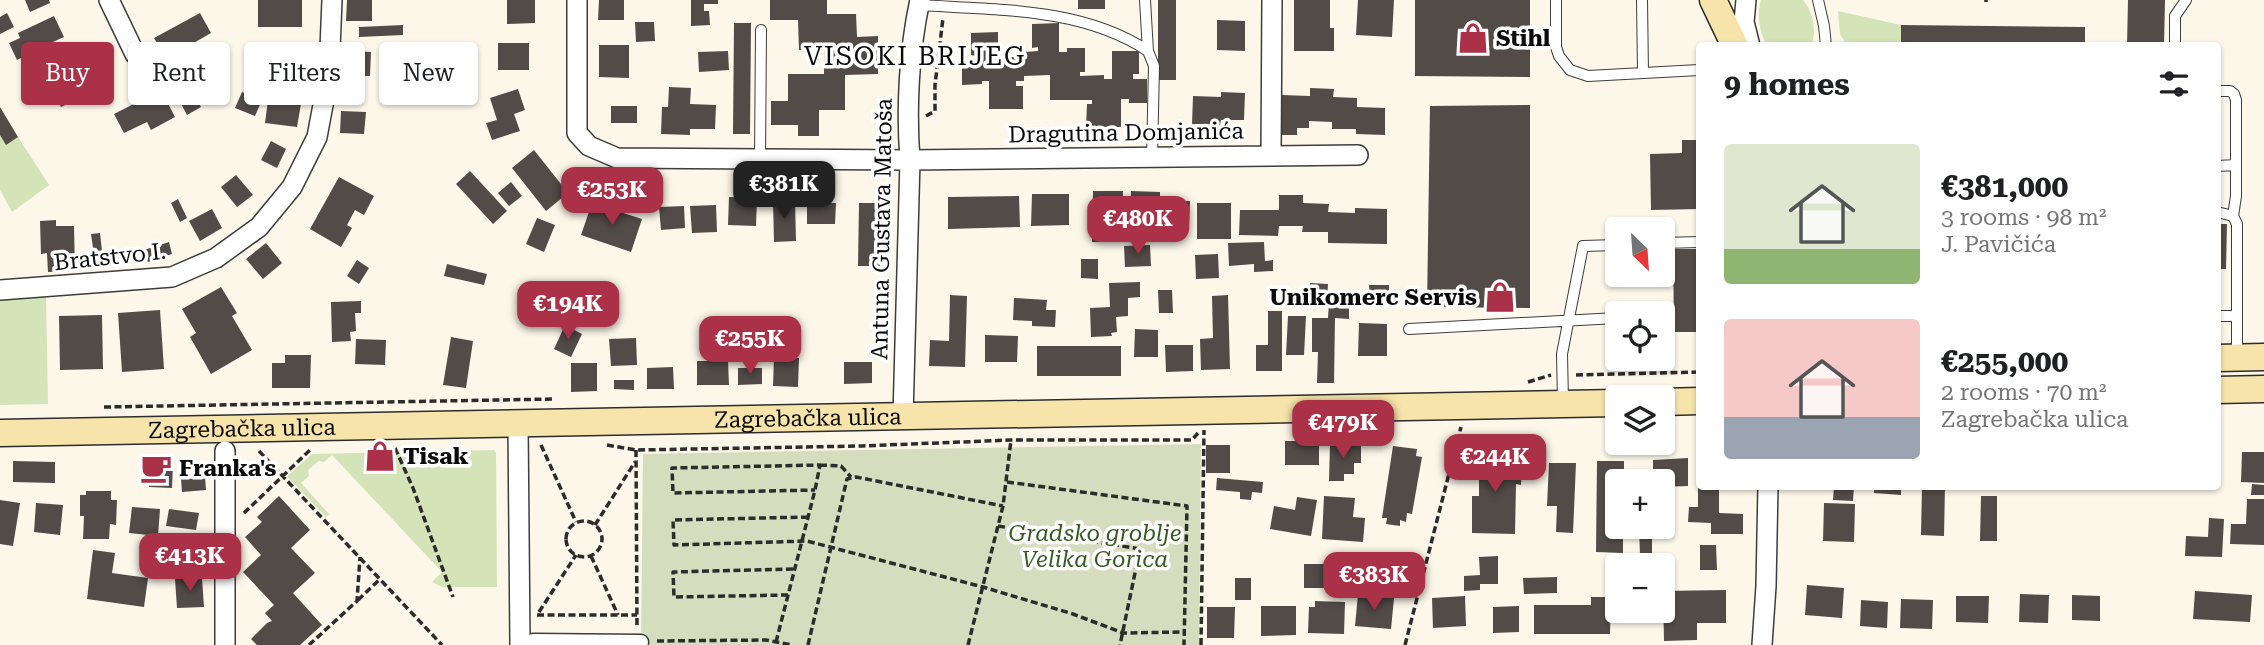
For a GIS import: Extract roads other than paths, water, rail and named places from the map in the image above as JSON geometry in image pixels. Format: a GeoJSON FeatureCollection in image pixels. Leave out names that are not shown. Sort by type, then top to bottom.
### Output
{"type":"FeatureCollection","features":[{"type":"Feature","properties":{"kind":"main road"},"geometry":{"type":"LineString","coordinates":[[1713,0],[1740,34]]}},
{"type":"Feature","properties":{"kind":"main road"},"geometry":{"type":"LineString","coordinates":[[2227,358],[2264,357]]}},
{"type":"Feature","properties":{"kind":"main road"},"geometry":{"type":"LineString","coordinates":[[2221,390],[2264,389]]}},
{"type":"Feature","properties":{"kind":"main road"},"geometry":{"type":"LineString","coordinates":[[1675,402],[1696,401]]}},
{"type":"Feature","properties":{"kind":"main road","name":"Zagrebačka ulica"},"geometry":{"type":"LineString","coordinates":[[0,433],[1605,403]]}},
{"type":"Feature","properties":{"kind":"street"},"geometry":{"type":"LineString","coordinates":[[109,0],[129,42]]}},
{"type":"Feature","properties":{"kind":"street","name":"Bratstvo I."},"geometry":{"type":"LineString","coordinates":[[0,290],[172,277],[216,258],[259,227],[292,187],[317,137],[329,73],[332,0]]}},
{"type":"Feature","properties":{"kind":"street","name":"Dragutina Domjanića"},"geometry":{"type":"LineString","coordinates":[[577,0],[577,133],[589,146],[617,158],[910,160],[1271,156],[1272,0]]}},
{"type":"Feature","properties":{"kind":"street"},"geometry":{"type":"LineString","coordinates":[[1740,34],[1746,0]]}},
{"type":"Feature","properties":{"kind":"street","name":"Antuna Gustava Matoša"},"geometry":{"type":"LineString","coordinates":[[903,417],[910,160],[909,95],[919,2]]}},
{"type":"Feature","properties":{"kind":"street"},"geometry":{"type":"LineString","coordinates":[[1271,156],[1358,155]]}},
{"type":"Feature","properties":{"kind":"street"},"geometry":{"type":"LineString","coordinates":[[518,424],[526,643],[639,642]]}},
{"type":"Feature","properties":{"kind":"street"},"geometry":{"type":"LineString","coordinates":[[225,451],[225,645]]}},
{"type":"Feature","properties":{"kind":"street"},"geometry":{"type":"LineString","coordinates":[[1762,645],[1768,490]]}},
{"type":"Feature","properties":{"kind":"lane"},"geometry":{"type":"LineString","coordinates":[[1144,0],[1148,51],[1154,66],[1152,157]]}},
{"type":"Feature","properties":{"kind":"lane"},"geometry":{"type":"LineString","coordinates":[[1556,0],[1556,47],[1570,71],[1588,76],[1696,70]]}},
{"type":"Feature","properties":{"kind":"lane"},"geometry":{"type":"LineString","coordinates":[[1642,0],[1643,73]]}},
{"type":"Feature","properties":{"kind":"lane"},"geometry":{"type":"LineString","coordinates":[[1737,0],[1740,34]]}},
{"type":"Feature","properties":{"kind":"lane"},"geometry":{"type":"LineString","coordinates":[[1818,0],[1826,42]]}},
{"type":"Feature","properties":{"kind":"lane"},"geometry":{"type":"LineString","coordinates":[[2175,42],[2175,16],[2186,0]]}},
{"type":"Feature","properties":{"kind":"lane"},"geometry":{"type":"LineString","coordinates":[[919,2],[1058,15],[1117,36],[1148,51]]}},
{"type":"Feature","properties":{"kind":"lane"},"geometry":{"type":"LineString","coordinates":[[760,159],[761,30]]}},
{"type":"Feature","properties":{"kind":"lane"},"geometry":{"type":"LineString","coordinates":[[2221,91],[2231,91],[2234,94],[2236,165],[2233,216],[2237,224],[2237,316],[2227,358]]}},
{"type":"Feature","properties":{"kind":"lane"},"geometry":{"type":"LineString","coordinates":[[2221,166],[2236,165]]}},
{"type":"Feature","properties":{"kind":"lane"},"geometry":{"type":"LineString","coordinates":[[2221,213],[2233,216]]}},
{"type":"Feature","properties":{"kind":"lane"},"geometry":{"type":"LineString","coordinates":[[1675,243],[1696,242]]}},
{"type":"Feature","properties":{"kind":"lane"},"geometry":{"type":"LineString","coordinates":[[1563,405],[1562,354],[1583,246],[1605,245]]}},
{"type":"Feature","properties":{"kind":"lane"},"geometry":{"type":"LineString","coordinates":[[2221,316],[2237,316]]}},
{"type":"Feature","properties":{"kind":"lane"},"geometry":{"type":"LineString","coordinates":[[1409,329],[1605,318]]}},
{"type":"Feature","properties":{"kind":"place","name":"Stihl"},"geometry":{"type":"Point","coordinates":[1473,38]}},
{"type":"Feature","properties":{"kind":"place","name":"Unikomerc Servis"},"geometry":{"type":"Point","coordinates":[1500,297]}},
{"type":"Feature","properties":{"kind":"place","name":"Tisak"},"geometry":{"type":"Point","coordinates":[380,456]}},
{"type":"Feature","properties":{"kind":"place","name":"Franka's"},"geometry":{"type":"Point","coordinates":[156,468]}},
{"type":"Feature","properties":{"kind":"district","name":"VISOKI BRIJEG"},"geometry":{"type":"Point","coordinates":[915,56]}},
{"type":"Feature","properties":{"kind":"park label","name":"Gradsko groblje Velika Gorica"},"geometry":{"type":"Point","coordinates":[1095,546]}}]}
